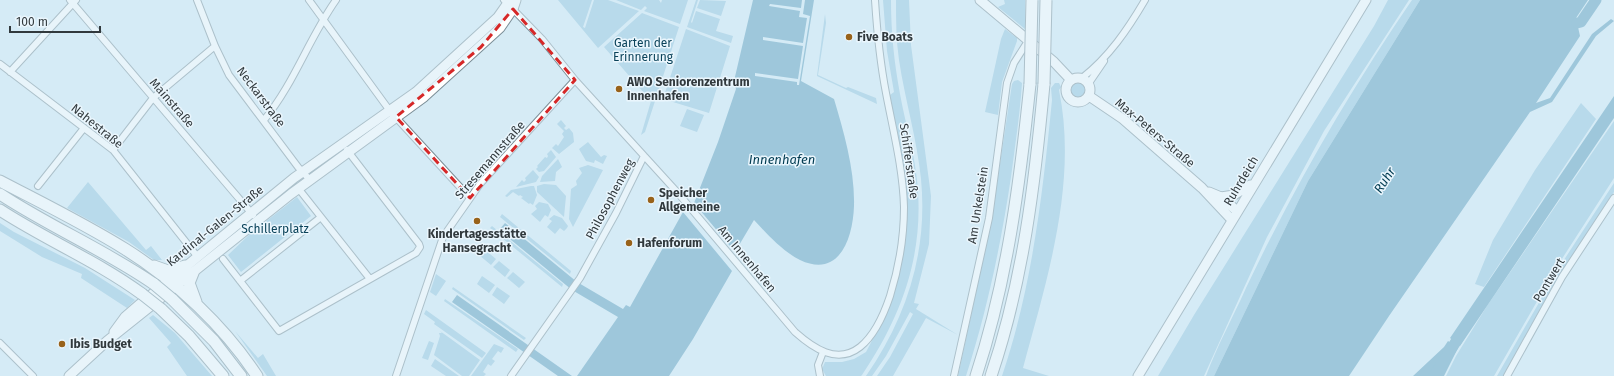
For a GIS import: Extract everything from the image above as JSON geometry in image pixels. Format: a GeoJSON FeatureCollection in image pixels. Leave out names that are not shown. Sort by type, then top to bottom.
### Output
{"type":"FeatureCollection","features":[{"type":"Feature","properties":{"kind":"highway"},"geometry":{"type":"LineString","coordinates":[[976,376],[1000,283],[1013,218],[1023,151],[1030,84],[1032,0]]}},
{"type":"Feature","properties":{"kind":"highway"},"geometry":{"type":"LineString","coordinates":[[991,376],[1015,287],[1028,220],[1038,153],[1044,84],[1046,0]]}},
{"type":"Feature","properties":{"kind":"highway"},"geometry":{"type":"LineString","coordinates":[[0,180],[94,230],[141,259],[168,271],[189,269],[189,283],[192,294],[199,306]]}},
{"type":"Feature","properties":{"kind":"highway"},"geometry":{"type":"LineString","coordinates":[[0,194],[24,210],[121,261],[154,284],[172,299],[214,341],[241,376]]}},
{"type":"Feature","properties":{"kind":"highway"},"geometry":{"type":"LineString","coordinates":[[0,210],[110,272],[142,294],[161,309],[189,336],[223,376]]}},
{"type":"Feature","properties":{"kind":"highway"},"geometry":{"type":"LineString","coordinates":[[0,218],[26,226]]}},
{"type":"Feature","properties":{"kind":"highway"},"geometry":{"type":"LineString","coordinates":[[141,259],[199,306],[226,335],[257,376]]}},
{"type":"Feature","properties":{"kind":"main road","name":"Kardinal-Galen-Straße"},"geometry":{"type":"LineString","coordinates":[[189,269],[197,256],[250,212],[302,172],[347,140],[424,97],[480,48],[504,23],[509,3],[516,0]]}},
{"type":"Feature","properties":{"kind":"main road"},"geometry":{"type":"LineString","coordinates":[[980,0],[1054,62],[1071,80]]}},
{"type":"Feature","properties":{"kind":"main road","name":"Ruhrdeich"},"geometry":{"type":"LineString","coordinates":[[1138,376],[1253,184],[1366,0]]}},
{"type":"Feature","properties":{"kind":"main road"},"geometry":{"type":"LineString","coordinates":[[1076,77],[1086,81],[1090,87],[1089,96],[1081,102],[1074,101],[1069,98],[1066,87],[1071,80],[1076,77]]}},
{"type":"Feature","properties":{"kind":"main road","name":"Max-Peters-Straße"},"geometry":{"type":"LineString","coordinates":[[1089,96],[1123,119],[1205,190],[1232,220]]}},
{"type":"Feature","properties":{"kind":"main road","name":"Kardinal-Galen-Straße"},"geometry":{"type":"LineString","coordinates":[[69,376],[189,269],[348,152],[392,114]]}},
{"type":"Feature","properties":{"kind":"main road"},"geometry":{"type":"LineString","coordinates":[[1221,197],[1234,195],[1253,184]]}},
{"type":"Feature","properties":{"kind":"main road","name":"Max-Peters-Straße"},"geometry":{"type":"LineString","coordinates":[[1205,190],[1221,197],[1237,211]]}},
{"type":"Feature","properties":{"kind":"street","name":"Neckarstraße"},"geometry":{"type":"LineString","coordinates":[[197,0],[215,46],[229,75],[302,172],[310,180]]}},
{"type":"Feature","properties":{"kind":"street"},"geometry":{"type":"LineString","coordinates":[[309,0],[392,114],[470,198]]}},
{"type":"Feature","properties":{"kind":"street"},"geometry":{"type":"LineString","coordinates":[[264,120],[276,106],[323,19],[336,0]]}},
{"type":"Feature","properties":{"kind":"street","name":"Schifferstraße"},"geometry":{"type":"LineString","coordinates":[[823,352],[842,354],[852,352],[866,342],[873,333],[887,305],[900,255],[904,221],[902,183],[880,53],[875,0]]}},
{"type":"Feature","properties":{"kind":"street"},"geometry":{"type":"LineString","coordinates":[[1086,81],[1130,25],[1145,0]]}},
{"type":"Feature","properties":{"kind":"street"},"geometry":{"type":"LineString","coordinates":[[10,72],[73,1]]}},
{"type":"Feature","properties":{"kind":"street","name":"Mainstraße"},"geometry":{"type":"LineString","coordinates":[[73,1],[257,220]]}},
{"type":"Feature","properties":{"kind":"street","name":"Philosophenweg"},"geometry":{"type":"LineString","coordinates":[[509,3],[542,39],[575,80],[644,156],[605,234],[577,281],[511,376]]}},
{"type":"Feature","properties":{"kind":"street","name":"Am Unkelstein"},"geometry":{"type":"LineString","coordinates":[[954,376],[989,218],[1007,83],[1014,63],[1028,41]]}},
{"type":"Feature","properties":{"kind":"street"},"geometry":{"type":"LineString","coordinates":[[113,150],[153,98],[215,46]]}},
{"type":"Feature","properties":{"kind":"street","name":"Nahestraße"},"geometry":{"type":"LineString","coordinates":[[0,64],[113,150],[197,256]]}},
{"type":"Feature","properties":{"kind":"street","name":"Stresemannstraße"},"geometry":{"type":"LineString","coordinates":[[396,376],[443,237],[480,184],[575,80]]}},
{"type":"Feature","properties":{"kind":"street"},"geometry":{"type":"LineString","coordinates":[[38,186],[84,128]]}},
{"type":"Feature","properties":{"kind":"street"},"geometry":{"type":"LineString","coordinates":[[223,259],[279,331],[416,253],[420,248],[420,244],[348,152],[345,147],[347,140]]}},
{"type":"Feature","properties":{"kind":"street","name":"Am Innenhafen"},"geometry":{"type":"LineString","coordinates":[[644,156],[679,194],[740,269],[796,332],[807,342],[823,352]]}},
{"type":"Feature","properties":{"kind":"street"},"geometry":{"type":"LineString","coordinates":[[298,188],[370,279]]}},
{"type":"Feature","properties":{"kind":"street","name":"Pontwert"},"geometry":{"type":"LineString","coordinates":[[1507,376],[1562,277],[1614,198]]}},
{"type":"Feature","properties":{"kind":"street"},"geometry":{"type":"LineString","coordinates":[[240,281],[321,217]]}},
{"type":"Feature","properties":{"kind":"street"},"geometry":{"type":"LineString","coordinates":[[0,343],[33,376]]}},
{"type":"Feature","properties":{"kind":"street"},"geometry":{"type":"LineString","coordinates":[[820,376],[818,365],[823,352]]}},
{"type":"Feature","properties":{"kind":"highlighted area"},"geometry":{"type":"Polygon","coordinates":[[[513,9],[575,80],[470,198],[396,117],[481,47],[513,9]]]}},
{"type":"Feature","properties":{"kind":"green space","name":"Garten der Erinnerung"},"geometry":{"type":"Polygon","coordinates":[[[558,0],[592,0],[583,27],[585,28],[594,0],[608,0],[639,11],[598,48],[558,0]]]}},
{"type":"Feature","properties":{"kind":"green space","name":"Garten der Erinnerung"},"geometry":{"type":"Polygon","coordinates":[[[616,0],[659,0],[661,3],[662,0],[688,0],[680,24],[644,11],[647,8],[645,6],[641,10],[616,0]]]}},
{"type":"Feature","properties":{"kind":"green space"},"geometry":{"type":"Polygon","coordinates":[[[696,0],[698,0],[691,22],[692,23],[696,11],[720,19],[716,31],[733,36],[731,43],[687,27],[696,0]]]}},
{"type":"Feature","properties":{"kind":"green space"},"geometry":{"type":"Polygon","coordinates":[[[700,0],[726,1],[721,16],[697,8],[700,0]]]}},
{"type":"Feature","properties":{"kind":"green space"},"geometry":{"type":"Polygon","coordinates":[[[883,0],[891,0],[892,35],[896,70],[917,180],[919,207],[914,258],[908,283],[889,330],[862,375],[826,376],[822,369],[825,362],[842,362],[854,359],[866,352],[890,306],[897,283],[906,229],[894,118],[890,95],[894,92],[887,51],[883,0]]]}},
{"type":"Feature","properties":{"kind":"green space"},"geometry":{"type":"Polygon","coordinates":[[[896,0],[909,0],[911,45],[931,196],[929,244],[914,303],[919,304],[916,309],[958,335],[926,318],[893,376],[877,376],[890,357],[913,314],[910,312],[886,356],[872,376],[866,376],[893,330],[903,307],[912,282],[921,232],[921,179],[917,149],[899,60],[896,0]]]}},
{"type":"Feature","properties":{"kind":"green space"},"geometry":{"type":"Polygon","coordinates":[[[1004,0],[1025,0],[1025,29],[998,7],[1005,4],[1004,0]]]}},
{"type":"Feature","properties":{"kind":"green space"},"geometry":{"type":"Polygon","coordinates":[[[1388,0],[1409,0],[1324,131],[1267,237],[1204,376],[1158,376],[1194,315],[1374,26],[1388,0]]]}},
{"type":"Feature","properties":{"kind":"green space"},"geometry":{"type":"Polygon","coordinates":[[[1412,0],[1420,0],[1308,181],[1214,376],[1206,376],[1220,343],[1283,213],[1344,105],[1412,0]]]}},
{"type":"Feature","properties":{"kind":"green space","name":"Garten der Erinnerung"},"geometry":{"type":"Polygon","coordinates":[[[642,13],[679,27],[645,132],[641,135],[651,101],[604,47],[642,13]]]}},
{"type":"Feature","properties":{"kind":"green space"},"geometry":{"type":"Polygon","coordinates":[[[825,14],[826,23],[818,75],[846,88],[848,87],[876,98],[877,104],[817,76],[825,14]]]}},
{"type":"Feature","properties":{"kind":"green space","name":"Garten der Erinnerung"},"geometry":{"type":"Polygon","coordinates":[[[686,29],[730,46],[709,113],[663,99],[686,29]]]}},
{"type":"Feature","properties":{"kind":"green space"},"geometry":{"type":"Polygon","coordinates":[[[1005,29],[1017,38],[1017,41],[1002,82],[998,115],[985,112],[1001,39],[1005,29]]]}},
{"type":"Feature","properties":{"kind":"green space"},"geometry":{"type":"Polygon","coordinates":[[[1018,80],[1022,83],[1019,118],[1011,177],[998,252],[974,352],[966,376],[958,376],[991,223],[1012,84],[1014,81],[1018,80]]]}},
{"type":"Feature","properties":{"kind":"green space"},"geometry":{"type":"Polygon","coordinates":[[[1078,82],[1084,84],[1086,90],[1084,96],[1078,98],[1072,96],[1070,90],[1072,84],[1078,82]]]}},
{"type":"Feature","properties":{"kind":"green space"},"geometry":{"type":"Polygon","coordinates":[[[1055,83],[1059,83],[1061,87],[1059,90],[1064,125],[1065,160],[1062,195],[1050,265],[1023,368],[1049,376],[1002,376],[1021,309],[1029,274],[1045,170],[1052,100],[1051,88],[1055,83]]]}},
{"type":"Feature","properties":{"kind":"green space"},"geometry":{"type":"Polygon","coordinates":[[[1581,103],[1596,119],[1484,287],[1475,284],[1493,240],[1535,170],[1581,103]]]}},
{"type":"Feature","properties":{"kind":"green space"},"geometry":{"type":"Polygon","coordinates":[[[687,109],[704,115],[697,132],[680,126],[687,109]]]}},
{"type":"Feature","properties":{"kind":"green space"},"geometry":{"type":"Polygon","coordinates":[[[561,120],[566,126],[564,128],[566,130],[569,128],[573,133],[574,142],[559,154],[552,148],[556,144],[558,146],[564,137],[562,134],[564,131],[557,124],[561,120]]]}},
{"type":"Feature","properties":{"kind":"green space"},"geometry":{"type":"Polygon","coordinates":[[[1614,121],[1614,178],[1558,265],[1494,376],[1446,376],[1456,356],[1487,306],[1614,121]]]}},
{"type":"Feature","properties":{"kind":"green space"},"geometry":{"type":"Polygon","coordinates":[[[588,142],[601,157],[604,155],[607,156],[603,164],[595,160],[594,163],[586,161],[579,149],[588,142]]]}},
{"type":"Feature","properties":{"kind":"green space"},"geometry":{"type":"Polygon","coordinates":[[[551,150],[556,157],[544,171],[539,172],[536,169],[538,167],[537,166],[545,157],[547,158],[547,154],[551,150]]]}},
{"type":"Feature","properties":{"kind":"green space"},"geometry":{"type":"Polygon","coordinates":[[[558,159],[562,167],[556,172],[555,181],[540,182],[542,176],[558,159]]]}},
{"type":"Feature","properties":{"kind":"green space"},"geometry":{"type":"Polygon","coordinates":[[[588,165],[603,170],[573,227],[569,219],[571,189],[577,185],[576,181],[582,173],[579,168],[588,165]]]}},
{"type":"Feature","properties":{"kind":"green space"},"geometry":{"type":"Polygon","coordinates":[[[533,170],[539,177],[536,182],[516,187],[522,180],[524,182],[526,180],[525,178],[533,170]]]}},
{"type":"Feature","properties":{"kind":"green space"},"geometry":{"type":"Polygon","coordinates":[[[88,182],[146,250],[151,246],[162,260],[154,260],[129,242],[67,208],[88,182]]]}},
{"type":"Feature","properties":{"kind":"green space"},"geometry":{"type":"Polygon","coordinates":[[[1614,183],[1614,192],[1559,276],[1503,376],[1497,376],[1560,266],[1614,183]]]}},
{"type":"Feature","properties":{"kind":"green space"},"geometry":{"type":"Polygon","coordinates":[[[544,184],[556,185],[566,196],[564,217],[537,192],[537,186],[544,184]]]}},
{"type":"Feature","properties":{"kind":"green space"},"geometry":{"type":"Polygon","coordinates":[[[534,186],[537,195],[533,205],[530,203],[529,204],[521,198],[523,197],[513,192],[507,197],[505,196],[511,190],[534,186]]]}},
{"type":"Feature","properties":{"kind":"green space","name":"Schillerplatz"},"geometry":{"type":"Polygon","coordinates":[[[297,197],[311,216],[241,272],[228,255],[251,233],[297,197]]]}},
{"type":"Feature","properties":{"kind":"green space"},"geometry":{"type":"Polygon","coordinates":[[[539,202],[548,204],[551,210],[548,217],[545,215],[540,222],[531,214],[537,209],[535,206],[539,202]]]}},
{"type":"Feature","properties":{"kind":"green space"},"geometry":{"type":"Polygon","coordinates":[[[502,214],[571,271],[570,274],[500,217],[502,214]]]}},
{"type":"Feature","properties":{"kind":"green space"},"geometry":{"type":"Polygon","coordinates":[[[554,215],[562,218],[568,226],[564,231],[560,228],[555,234],[547,227],[552,221],[549,219],[554,215]]]}},
{"type":"Feature","properties":{"kind":"green space"},"geometry":{"type":"Polygon","coordinates":[[[0,223],[14,232],[85,268],[135,300],[127,308],[81,278],[82,274],[42,257],[0,231],[0,223]]]}},
{"type":"Feature","properties":{"kind":"green space"},"geometry":{"type":"Polygon","coordinates":[[[492,226],[563,284],[562,287],[490,228],[492,226]]]}},
{"type":"Feature","properties":{"kind":"green space"},"geometry":{"type":"Polygon","coordinates":[[[484,249],[496,259],[491,265],[479,255],[484,249]]]}},
{"type":"Feature","properties":{"kind":"green space"},"geometry":{"type":"Polygon","coordinates":[[[499,261],[510,270],[505,277],[493,267],[499,261]]]}},
{"type":"Feature","properties":{"kind":"green space"},"geometry":{"type":"Polygon","coordinates":[[[513,272],[525,282],[519,288],[507,278],[513,272]]]}},
{"type":"Feature","properties":{"kind":"green space"},"geometry":{"type":"Polygon","coordinates":[[[436,274],[446,281],[436,296],[430,292],[436,274]]]}},
{"type":"Feature","properties":{"kind":"green space"},"geometry":{"type":"Polygon","coordinates":[[[482,276],[495,285],[489,293],[477,284],[482,276]]]}},
{"type":"Feature","properties":{"kind":"green space"},"geometry":{"type":"Polygon","coordinates":[[[453,287],[526,338],[524,340],[452,289],[453,287]]]}},
{"type":"Feature","properties":{"kind":"green space"},"geometry":{"type":"Polygon","coordinates":[[[497,287],[510,296],[504,304],[492,295],[497,287]]]}},
{"type":"Feature","properties":{"kind":"green space"},"geometry":{"type":"Polygon","coordinates":[[[445,299],[518,349],[516,352],[444,301],[445,299]]]}},
{"type":"Feature","properties":{"kind":"green space"},"geometry":{"type":"Polygon","coordinates":[[[426,310],[486,353],[482,358],[434,324],[435,322],[424,314],[426,310]]]}},
{"type":"Feature","properties":{"kind":"green space"},"geometry":{"type":"Polygon","coordinates":[[[153,315],[175,333],[212,376],[187,376],[167,347],[171,343],[149,318],[153,315]]]}},
{"type":"Feature","properties":{"kind":"green space"},"geometry":{"type":"Polygon","coordinates":[[[235,331],[258,358],[263,354],[276,376],[267,376],[235,331]]]}},
{"type":"Feature","properties":{"kind":"green space"},"geometry":{"type":"Polygon","coordinates":[[[440,331],[480,360],[469,376],[462,376],[434,355],[440,336],[439,333],[442,333],[440,331]]]}},
{"type":"Feature","properties":{"kind":"green space"},"geometry":{"type":"Polygon","coordinates":[[[429,341],[434,343],[428,360],[422,358],[429,341]]]}},
{"type":"Feature","properties":{"kind":"green space"},"geometry":{"type":"Polygon","coordinates":[[[494,344],[504,348],[501,353],[498,351],[492,359],[495,361],[491,366],[488,364],[483,372],[486,374],[484,376],[471,376],[494,344]]]}},
{"type":"Feature","properties":{"kind":"green space"},"geometry":{"type":"Polygon","coordinates":[[[435,359],[459,376],[446,376],[431,366],[435,359]]]}},
{"type":"Feature","properties":{"kind":"water","name":"Innenhafen"},"geometry":{"type":"Polygon","coordinates":[[[753,0],[814,0],[801,81],[834,99],[851,165],[854,192],[853,218],[847,242],[842,252],[825,264],[814,264],[800,260],[793,256],[775,242],[754,220],[735,252],[694,203],[718,142],[736,89],[734,81],[753,0]]]}},
{"type":"Feature","properties":{"kind":"water"},"geometry":{"type":"Polygon","coordinates":[[[1420,0],[1588,0],[1576,18],[1580,36],[1536,103],[1550,98],[1592,34],[1611,19],[1614,21],[1596,36],[1552,102],[1530,112],[1349,376],[1214,376],[1308,181],[1420,0]]]}},
{"type":"Feature","properties":{"kind":"water"},"geometry":{"type":"Polygon","coordinates":[[[1614,96],[1614,118],[1460,346],[1450,338],[1614,96]]]}},
{"type":"Feature","properties":{"kind":"water"},"geometry":{"type":"Polygon","coordinates":[[[683,212],[732,271],[693,339],[669,376],[577,376],[618,317],[572,290],[499,230],[505,223],[577,282],[623,309],[626,305],[630,307],[683,212]]]}},
{"type":"Feature","properties":{"kind":"water"},"geometry":{"type":"Polygon","coordinates":[[[457,295],[572,376],[558,376],[452,302],[457,295]]]}},
{"type":"Feature","properties":{"kind":"water"},"geometry":{"type":"Polygon","coordinates":[[[1448,341],[1458,348],[1444,376],[1413,376],[1444,347],[1448,341]]]}},
{"type":"Feature","properties":{"kind":"pier"},"geometry":{"type":"Polygon","coordinates":[[[802,0],[805,0],[803,14],[810,16],[799,85],[797,85],[797,82],[755,76],[755,73],[798,79],[803,46],[763,40],[763,37],[803,43],[807,18],[799,17],[800,11],[769,6],[770,4],[801,8],[802,0]]]}},
{"type":"Feature","properties":{"kind":"waterway"},"geometry":{"type":"LineString","coordinates":[[1577,23],[1581,22],[1596,0]]}},
{"type":"Feature","properties":{"kind":"waterway","name":"Ruhr"},"geometry":{"type":"LineString","coordinates":[[1434,376],[1464,329]]}},
{"type":"Feature","properties":{"kind":"place","name":"Five Boats"},"geometry":{"type":"Point","coordinates":[849,37]}},
{"type":"Feature","properties":{"kind":"place","name":"AWO Seniorenzentrum Innenhafen"},"geometry":{"type":"Point","coordinates":[619,89]}},
{"type":"Feature","properties":{"kind":"place","name":"Speicher Allgemeine"},"geometry":{"type":"Point","coordinates":[651,200]}},
{"type":"Feature","properties":{"kind":"place","name":"Kindertagesstätte Hansegracht"},"geometry":{"type":"Point","coordinates":[477,221]}},
{"type":"Feature","properties":{"kind":"place","name":"Hafenforum"},"geometry":{"type":"Point","coordinates":[629,243]}},
{"type":"Feature","properties":{"kind":"place","name":"Ibis Budget"},"geometry":{"type":"Point","coordinates":[62,344]}}]}
